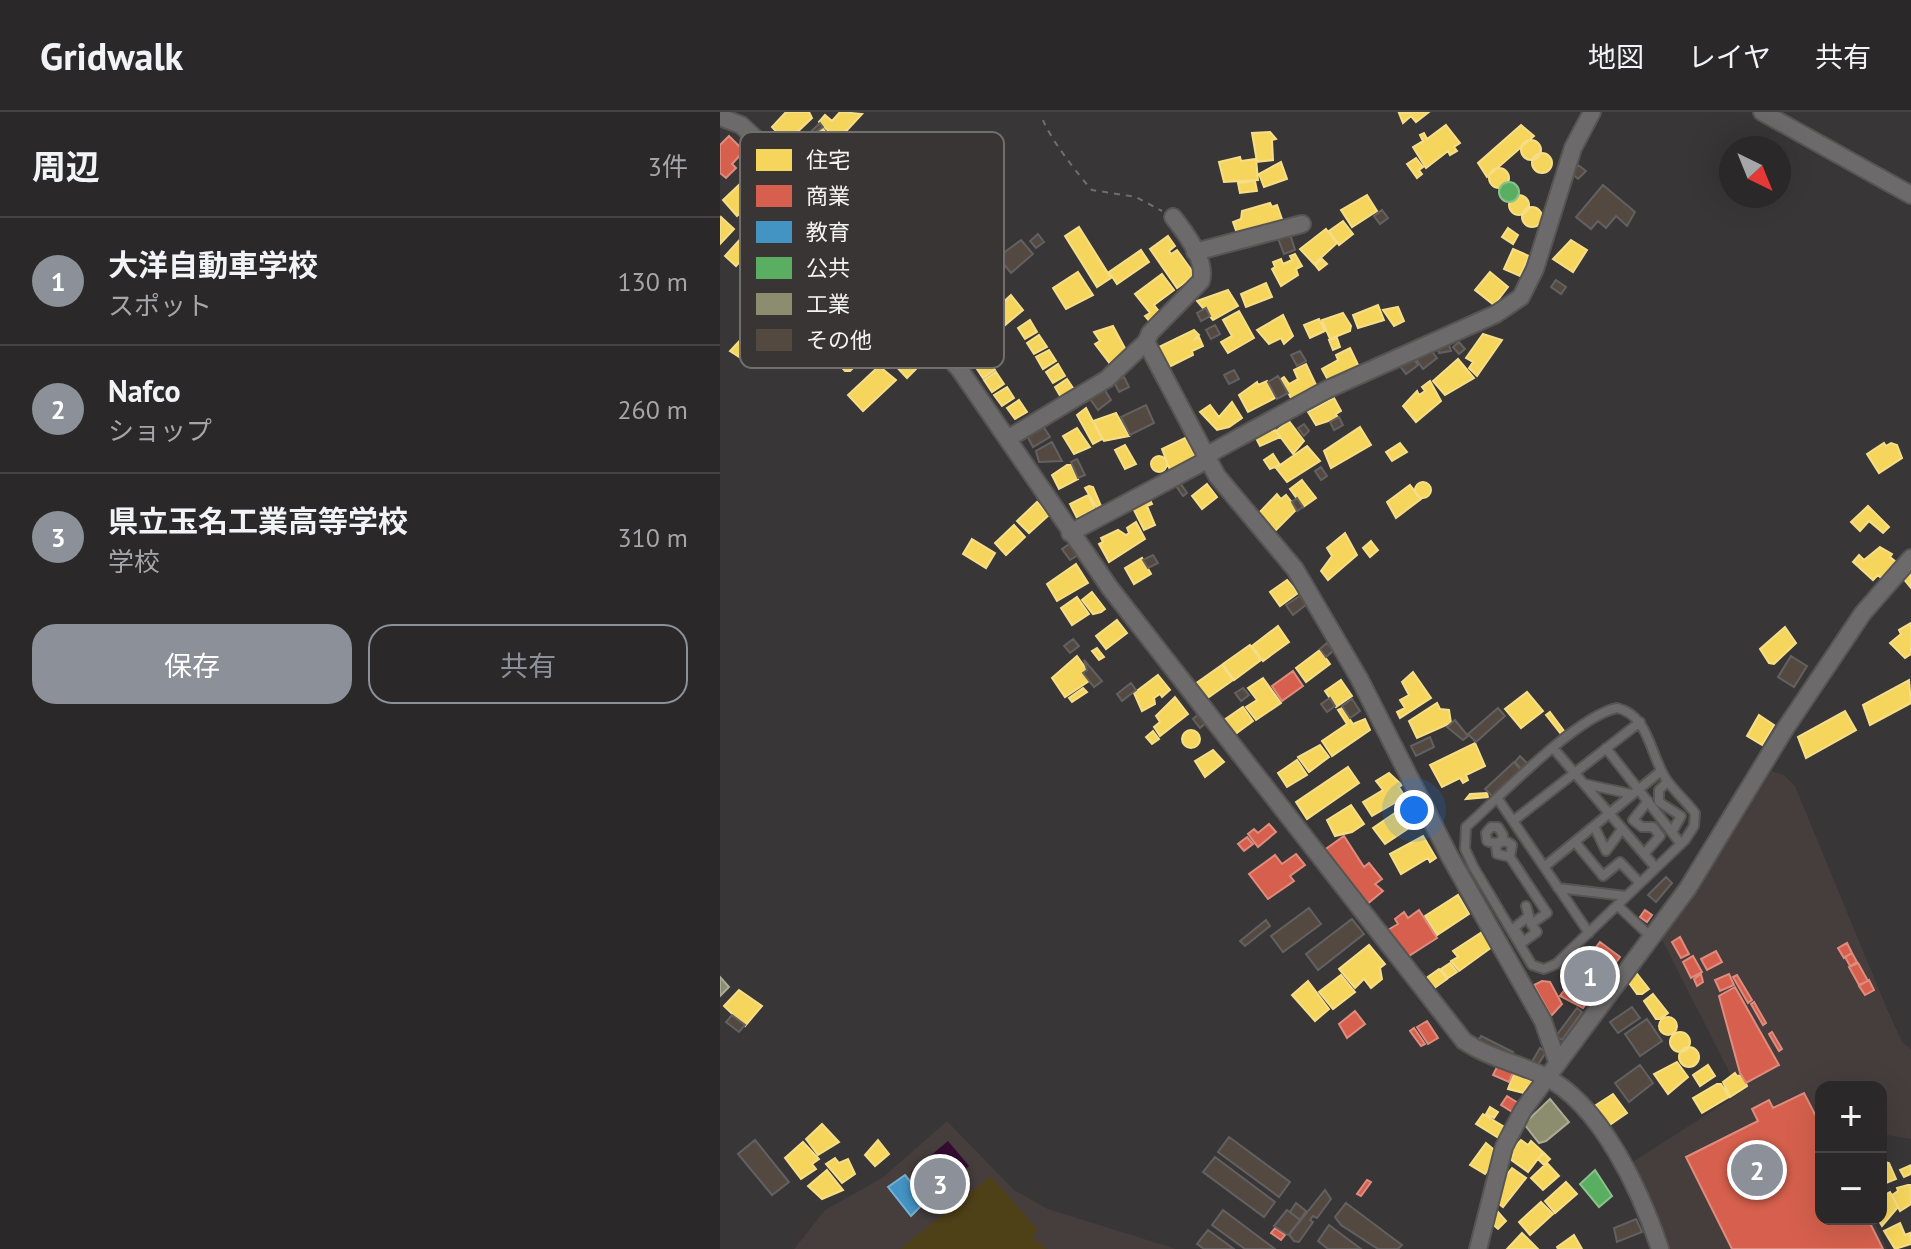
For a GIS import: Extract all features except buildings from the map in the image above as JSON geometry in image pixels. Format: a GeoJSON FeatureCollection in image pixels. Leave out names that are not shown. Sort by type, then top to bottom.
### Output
{"type":"FeatureCollection","features":[{"type":"Feature","properties":{"kind":"street"},"geometry":{"type":"LineString","coordinates":[[1070,533],[1326,390],[1496,314],[1521,297],[1535,269],[1573,148],[1592,112]]}},
{"type":"Feature","properties":{"kind":"street"},"geometry":{"type":"LineString","coordinates":[[1762,112],[1911,195]]}},
{"type":"Feature","properties":{"kind":"street"},"geometry":{"type":"LineString","coordinates":[[720,117],[746,119]]}},
{"type":"Feature","properties":{"kind":"street"},"geometry":{"type":"LineString","coordinates":[[1009,438],[1107,379],[1146,342],[1150,333],[1201,281],[1203,274],[1195,252],[1173,217]]}},
{"type":"Feature","properties":{"kind":"street"},"geometry":{"type":"LineString","coordinates":[[1195,252],[1302,224]]}},
{"type":"Feature","properties":{"kind":"street"},"geometry":{"type":"LineString","coordinates":[[1146,342],[1232,496],[1295,569],[1359,678],[1450,857],[1543,1021],[1557,1061]]}},
{"type":"Feature","properties":{"kind":"street"},"geometry":{"type":"LineString","coordinates":[[957,368],[1009,438],[1070,533],[1202,708],[1464,1041],[1483,1054],[1546,1077],[1580,1104],[1617,1154],[1637,1191],[1660,1249]]}},
{"type":"Feature","properties":{"kind":"street"},"geometry":{"type":"LineString","coordinates":[[1478,1249],[1504,1147],[1546,1077],[1651,937],[1730,824],[1785,729],[1863,613],[1911,558]]}},
{"type":"Feature","properties":{"kind":"lane"},"geometry":{"type":"LineString","coordinates":[[1608,710],[1626,710],[1640,722],[1667,782],[1695,813],[1694,826],[1681,844],[1556,964],[1544,969],[1532,965],[1465,849],[1466,827],[1554,749],[1575,729],[1608,710]]}},
{"type":"Feature","properties":{"kind":"lane"},"geometry":{"type":"LineString","coordinates":[[1513,821],[1640,722]]}},
{"type":"Feature","properties":{"kind":"lane"},"geometry":{"type":"LineString","coordinates":[[1606,748],[1635,791],[1648,801],[1681,844]]}},
{"type":"Feature","properties":{"kind":"lane"},"geometry":{"type":"LineString","coordinates":[[1554,749],[1656,868]]}},
{"type":"Feature","properties":{"kind":"lane"},"geometry":{"type":"LineString","coordinates":[[1544,867],[1661,771]]}},
{"type":"Feature","properties":{"kind":"lane"},"geometry":{"type":"LineString","coordinates":[[1667,782],[1659,790],[1659,802],[1678,810],[1681,816],[1672,832]]}},
{"type":"Feature","properties":{"kind":"lane"},"geometry":{"type":"LineString","coordinates":[[1583,783],[1635,791]]}},
{"type":"Feature","properties":{"kind":"lane"},"geometry":{"type":"LineString","coordinates":[[1498,799],[1589,933]]}},
{"type":"Feature","properties":{"kind":"lane"},"geometry":{"type":"LineString","coordinates":[[1644,854],[1660,836],[1653,827],[1642,827],[1633,820],[1648,801]]}},
{"type":"Feature","properties":{"kind":"lane"},"geometry":{"type":"LineString","coordinates":[[1594,826],[1606,851],[1622,829]]}},
{"type":"Feature","properties":{"kind":"lane"},"geometry":{"type":"LineString","coordinates":[[1500,842],[1512,845],[1510,857],[1547,913],[1531,924],[1537,932],[1523,942],[1515,935],[1514,928],[1529,916],[1526,906]]}},
{"type":"Feature","properties":{"kind":"lane"},"geometry":{"type":"LineString","coordinates":[[1575,842],[1603,876],[1620,862],[1640,883]]}},
{"type":"Feature","properties":{"kind":"lane"},"geometry":{"type":"LineString","coordinates":[[1558,888],[1626,896]]}},
{"type":"Feature","properties":{"kind":"lane"},"geometry":{"type":"LineString","coordinates":[[1617,905],[1651,937]]}},
{"type":"Feature","properties":{"kind":"path"},"geometry":{"type":"LineString","coordinates":[[1043,120],[1054,143],[1066,153],[1092,190],[1136,197],[1173,217]]}},
{"type":"Feature","properties":{"kind":"shaded area"},"geometry":{"type":"Polygon","coordinates":[[[1772,771],[1784,775],[1795,786],[1885,1004],[1902,1042],[1911,1049],[1911,1139],[1887,1135],[1887,1081],[1815,1081],[1815,1225],[1876,1225],[1887,1249],[1669,1249],[1658,1218],[1628,1165],[1740,1093],[1661,938],[1772,771]]]}},
{"type":"Feature","properties":{"kind":"shaded area"},"geometry":{"type":"Polygon","coordinates":[[[947,1121],[1014,1190],[1048,1209],[1176,1249],[794,1249],[825,1210],[882,1178],[947,1121]]]}},
{"type":"Feature","properties":{"kind":"shaded area"},"geometry":{"type":"Polygon","coordinates":[[[948,1141],[969,1166],[931,1197],[911,1172],[948,1141]]]}},
{"type":"Feature","properties":{"kind":"shaded area"},"geometry":{"type":"Polygon","coordinates":[[[991,1176],[1038,1230],[1032,1237],[1047,1249],[900,1249],[991,1176]]]}},
{"type":"Feature","properties":{"kind":"place","name":"大洋自動車学校"},"geometry":{"type":"Point","coordinates":[1590,976]}},
{"type":"Feature","properties":{"kind":"place","name":"Nafco"},"geometry":{"type":"Point","coordinates":[1757,1170]}},
{"type":"Feature","properties":{"kind":"place","name":"県立玉名工業高等学校"},"geometry":{"type":"Point","coordinates":[940,1184]}}]}
